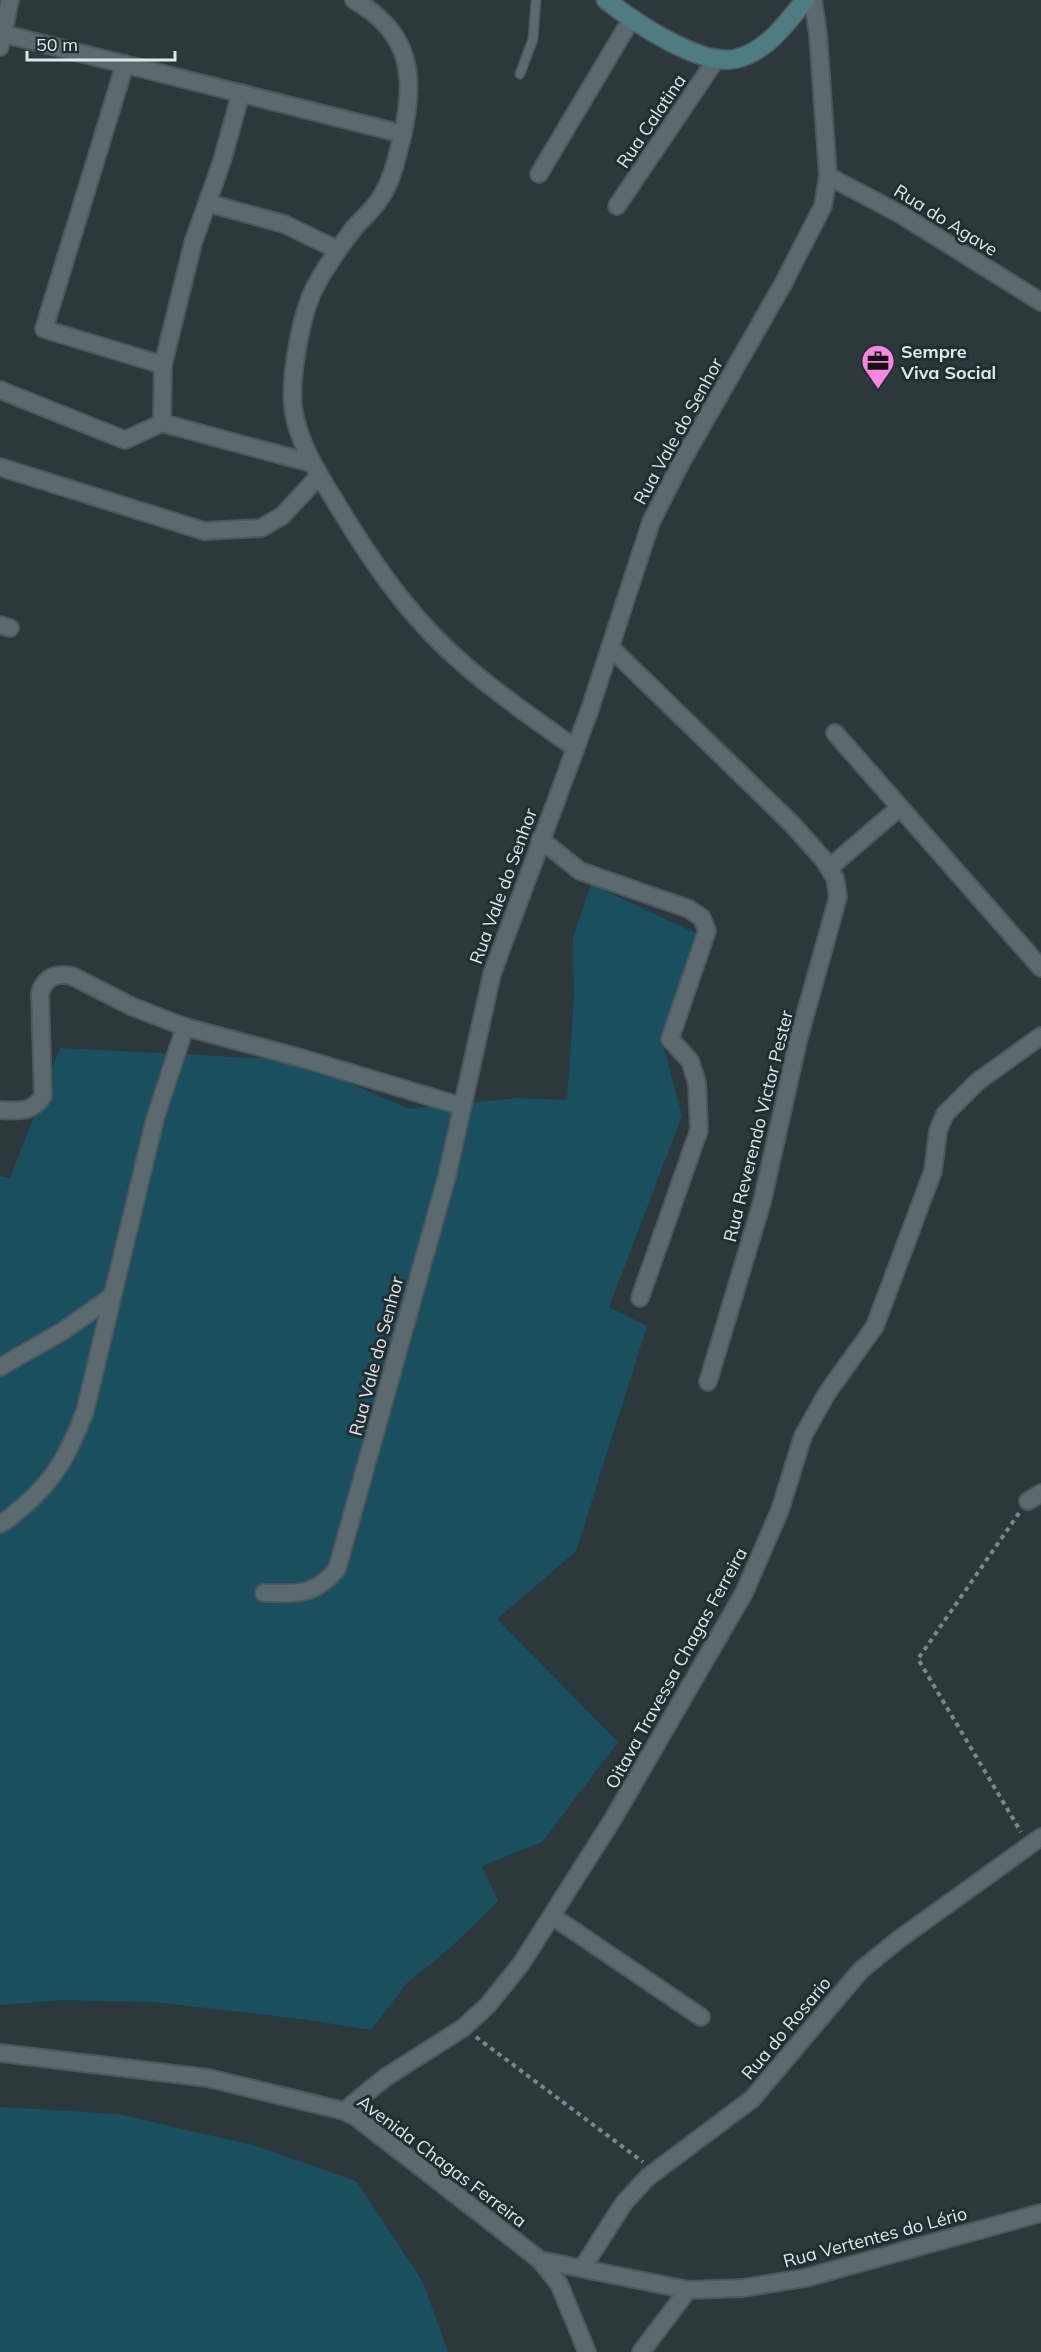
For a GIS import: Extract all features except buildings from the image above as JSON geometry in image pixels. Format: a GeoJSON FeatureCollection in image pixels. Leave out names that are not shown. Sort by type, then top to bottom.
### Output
{"type":"FeatureCollection","features":[{"type":"Feature","properties":{"kind":"street"},"geometry":{"type":"LineString","coordinates":[[10,0],[2,41],[125,64],[403,134]]}},
{"type":"Feature","properties":{"kind":"street"},"geometry":{"type":"LineString","coordinates":[[354,0],[376,13],[393,33],[405,56],[410,91],[393,175],[381,199],[338,250],[312,293],[293,379],[293,408],[315,469],[372,562],[436,638],[473,672],[575,748]]}},
{"type":"Feature","properties":{"kind":"street"},"geometry":{"type":"LineString","coordinates":[[606,0],[632,18],[688,50],[725,59],[768,42],[805,0]]}},
{"type":"Feature","properties":{"kind":"street","name":"Rua Vale do Senhor"},"geometry":{"type":"LineString","coordinates":[[264,1593],[308,1593],[326,1583],[337,1569],[447,1176],[492,974],[611,648],[651,522],[818,219],[828,176],[818,34],[813,0]]}},
{"type":"Feature","properties":{"kind":"street"},"geometry":{"type":"LineString","coordinates":[[539,174],[632,18]]}},
{"type":"Feature","properties":{"kind":"street","name":"Rua Calatina"},"geometry":{"type":"LineString","coordinates":[[617,206],[725,59]]}},
{"type":"Feature","properties":{"kind":"street"},"geometry":{"type":"LineString","coordinates":[[125,64],[44,329],[163,365]]}},
{"type":"Feature","properties":{"kind":"street"},"geometry":{"type":"LineString","coordinates":[[162,423],[163,365],[193,243],[208,203],[241,93]]}},
{"type":"Feature","properties":{"kind":"street","name":"Rua do Agave"},"geometry":{"type":"LineString","coordinates":[[828,176],[900,214],[1041,302]]}},
{"type":"Feature","properties":{"kind":"street"},"geometry":{"type":"LineString","coordinates":[[208,203],[284,224],[338,250]]}},
{"type":"Feature","properties":{"kind":"street"},"geometry":{"type":"LineString","coordinates":[[0,390],[125,440],[162,423],[315,469]]}},
{"type":"Feature","properties":{"kind":"street"},"geometry":{"type":"LineString","coordinates":[[0,467],[204,531],[261,528],[282,516],[315,469]]}},
{"type":"Feature","properties":{"kind":"street"},"geometry":{"type":"LineString","coordinates":[[611,648],[792,824],[832,873],[899,808]]}},
{"type":"Feature","properties":{"kind":"street"},"geometry":{"type":"LineString","coordinates":[[835,733],[1041,968]]}},
{"type":"Feature","properties":{"kind":"street"},"geometry":{"type":"LineString","coordinates":[[540,839],[580,871],[689,909],[702,918],[707,931],[670,1039],[690,1061],[697,1083],[699,1130],[640,1298]]}},
{"type":"Feature","properties":{"kind":"street","name":"Rua Reverendo Victor Pester"},"geometry":{"type":"LineString","coordinates":[[708,1382],[762,1202],[798,1041],[838,897],[832,873]]}},
{"type":"Feature","properties":{"kind":"street"},"geometry":{"type":"LineString","coordinates":[[0,1110],[21,1112],[32,1109],[43,1096],[40,993],[43,984],[52,977],[62,974],[72,976],[133,1007],[185,1028],[301,1058],[461,1106]]}},
{"type":"Feature","properties":{"kind":"street"},"geometry":{"type":"LineString","coordinates":[[0,1524],[30,1502],[57,1473],[71,1447],[85,1411],[155,1119],[185,1028]]}},
{"type":"Feature","properties":{"kind":"street","name":"Oitava Travessa Chagas Ferreira"},"geometry":{"type":"LineString","coordinates":[[344,2111],[386,2078],[463,2028],[488,2005],[521,1964],[613,1819],[744,1593],[777,1519],[807,1428],[827,1393],[875,1326],[933,1171],[938,1131],[945,1114],[977,1082],[1041,1036]]}},
{"type":"Feature","properties":{"kind":"street"},"geometry":{"type":"LineString","coordinates":[[0,1367],[63,1331],[111,1297]]}},
{"type":"Feature","properties":{"kind":"street","name":"Rua do Rosario"},"geometry":{"type":"LineString","coordinates":[[583,2267],[624,2203],[655,2171],[752,2099],[861,1970],[898,1940],[1035,1841]]}},
{"type":"Feature","properties":{"kind":"street"},"geometry":{"type":"LineString","coordinates":[[552,1916],[701,2017]]}},
{"type":"Feature","properties":{"kind":"street","name":"Avenida Chagas Ferreira"},"geometry":{"type":"LineString","coordinates":[[0,2053],[208,2078],[344,2111],[356,2117],[540,2260],[559,2284],[587,2352]]}},
{"type":"Feature","properties":{"kind":"street","name":"Rua Vertentes do Lério"},"geometry":{"type":"LineString","coordinates":[[540,2260],[688,2290],[743,2288],[805,2278],[1041,2213]]}},
{"type":"Feature","properties":{"kind":"street"},"geometry":{"type":"LineString","coordinates":[[641,2352],[688,2290]]}},
{"type":"Feature","properties":{"kind":"lane"},"geometry":{"type":"LineString","coordinates":[[519,74],[533,39],[536,0]]}},
{"type":"Feature","properties":{"kind":"path"},"geometry":{"type":"LineString","coordinates":[[1034,1497],[918,1659],[1035,1841]]}},
{"type":"Feature","properties":{"kind":"path"},"geometry":{"type":"LineString","coordinates":[[463,2028],[655,2171]]}},
{"type":"Feature","properties":{"kind":"shaded area"},"geometry":{"type":"Polygon","coordinates":[[[591,884],[697,934],[663,1043],[682,1116],[609,1307],[647,1326],[576,1551],[497,1619],[618,1742],[542,1842],[482,1866],[498,1901],[449,1949],[407,1983],[371,2030],[301,2019],[155,2002],[61,2000],[0,2005],[0,1176],[10,1178],[60,1048],[297,1060],[409,1109],[517,1098],[567,1100],[574,998],[573,938],[591,884]]]}},
{"type":"Feature","properties":{"kind":"shaded area"},"geometry":{"type":"Polygon","coordinates":[[[0,2107],[118,2114],[256,2146],[356,2181],[423,2282],[448,2352],[0,2352],[0,2107]]]}},
{"type":"Feature","properties":{"kind":"place","name":"Sempre Viva Social"},"geometry":{"type":"Point","coordinates":[878,390]}}]}
